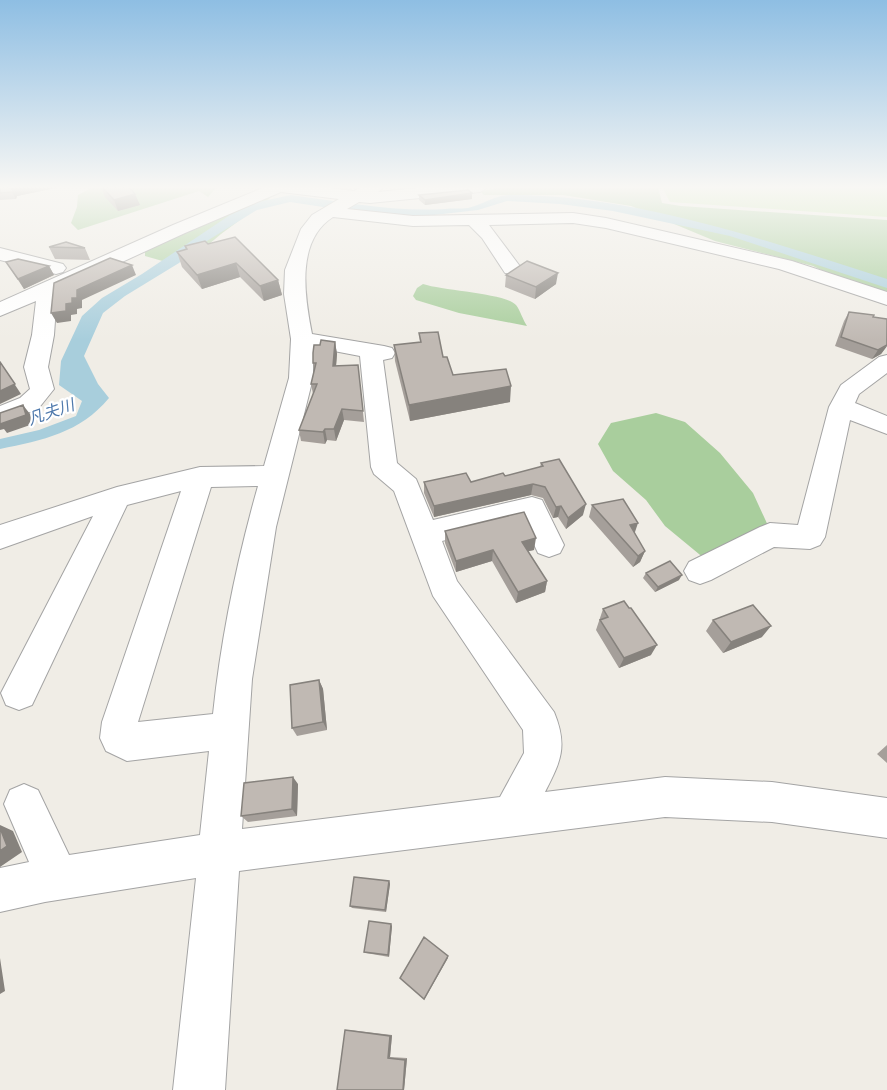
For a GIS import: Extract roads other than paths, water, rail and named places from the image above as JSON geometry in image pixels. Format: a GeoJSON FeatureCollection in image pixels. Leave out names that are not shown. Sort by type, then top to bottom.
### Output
{"type":"FeatureCollection","features":[{"type":"Feature","properties":{"kind":"street"},"geometry":{"type":"LineString","coordinates":[[0,310],[163,238]]}},
{"type":"Feature","properties":{"kind":"street"},"geometry":{"type":"LineString","coordinates":[[199,1090],[234,679],[261,526],[302,378],[302,339],[294,294],[295,270],[306,238]]}},
{"type":"Feature","properties":{"kind":"street"},"geometry":{"type":"LineString","coordinates":[[491,238],[512,269]]}},
{"type":"Feature","properties":{"kind":"street"},"geometry":{"type":"LineString","coordinates":[[669,238],[785,265],[886,303]]}},
{"type":"Feature","properties":{"kind":"street"},"geometry":{"type":"LineString","coordinates":[[0,254],[52,267],[68,269],[97,267]]}},
{"type":"Feature","properties":{"kind":"street"},"geometry":{"type":"LineString","coordinates":[[0,415],[27,406],[36,399],[42,389],[36,367],[44,335],[47,290]]}},
{"type":"Feature","properties":{"kind":"street"},"geometry":{"type":"LineString","coordinates":[[302,339],[378,352],[384,467],[406,486],[444,587],[541,725],[543,756],[513,814]]}},
{"type":"Feature","properties":{"kind":"street"},"geometry":{"type":"LineString","coordinates":[[700,571],[770,535],[810,537],[841,407],[849,390],[887,362]]}},
{"type":"Feature","properties":{"kind":"street"},"geometry":{"type":"LineString","coordinates":[[841,407],[887,426]]}},
{"type":"Feature","properties":{"kind":"street"},"geometry":{"type":"LineString","coordinates":[[0,537],[117,497],[200,477],[275,476]]}},
{"type":"Feature","properties":{"kind":"street"},"geometry":{"type":"LineString","coordinates":[[200,477],[120,722],[119,738],[127,742],[229,730]]}},
{"type":"Feature","properties":{"kind":"street"},"geometry":{"type":"LineString","coordinates":[[20,693],[117,497]]}},
{"type":"Feature","properties":{"kind":"street"},"geometry":{"type":"LineString","coordinates":[[424,534],[532,508],[549,545]]}},
{"type":"Feature","properties":{"kind":"street"},"geometry":{"type":"LineString","coordinates":[[0,890],[58,878],[219,853],[665,796],[772,802],[887,818]]}},
{"type":"Feature","properties":{"kind":"street"},"geometry":{"type":"LineString","coordinates":[[24,804],[58,878]]}},
{"type":"Feature","properties":{"kind":"water"},"geometry":{"type":"Polygon","coordinates":[[[196,238],[212,238],[194,249],[179,263],[125,296],[103,313],[84,356],[98,384],[109,398],[98,410],[60,433],[0,449],[0,439],[39,430],[76,416],[82,401],[59,385],[61,361],[82,316],[102,298],[196,238]]]}},
{"type":"Feature","properties":{"kind":"water"},"geometry":{"type":"Polygon","coordinates":[[[736,238],[755,238],[887,279],[887,288],[736,238]]]}},
{"type":"Feature","properties":{"kind":"water label","name":"凡夫川"},"geometry":{"type":"Point","coordinates":[51,412]}}]}
